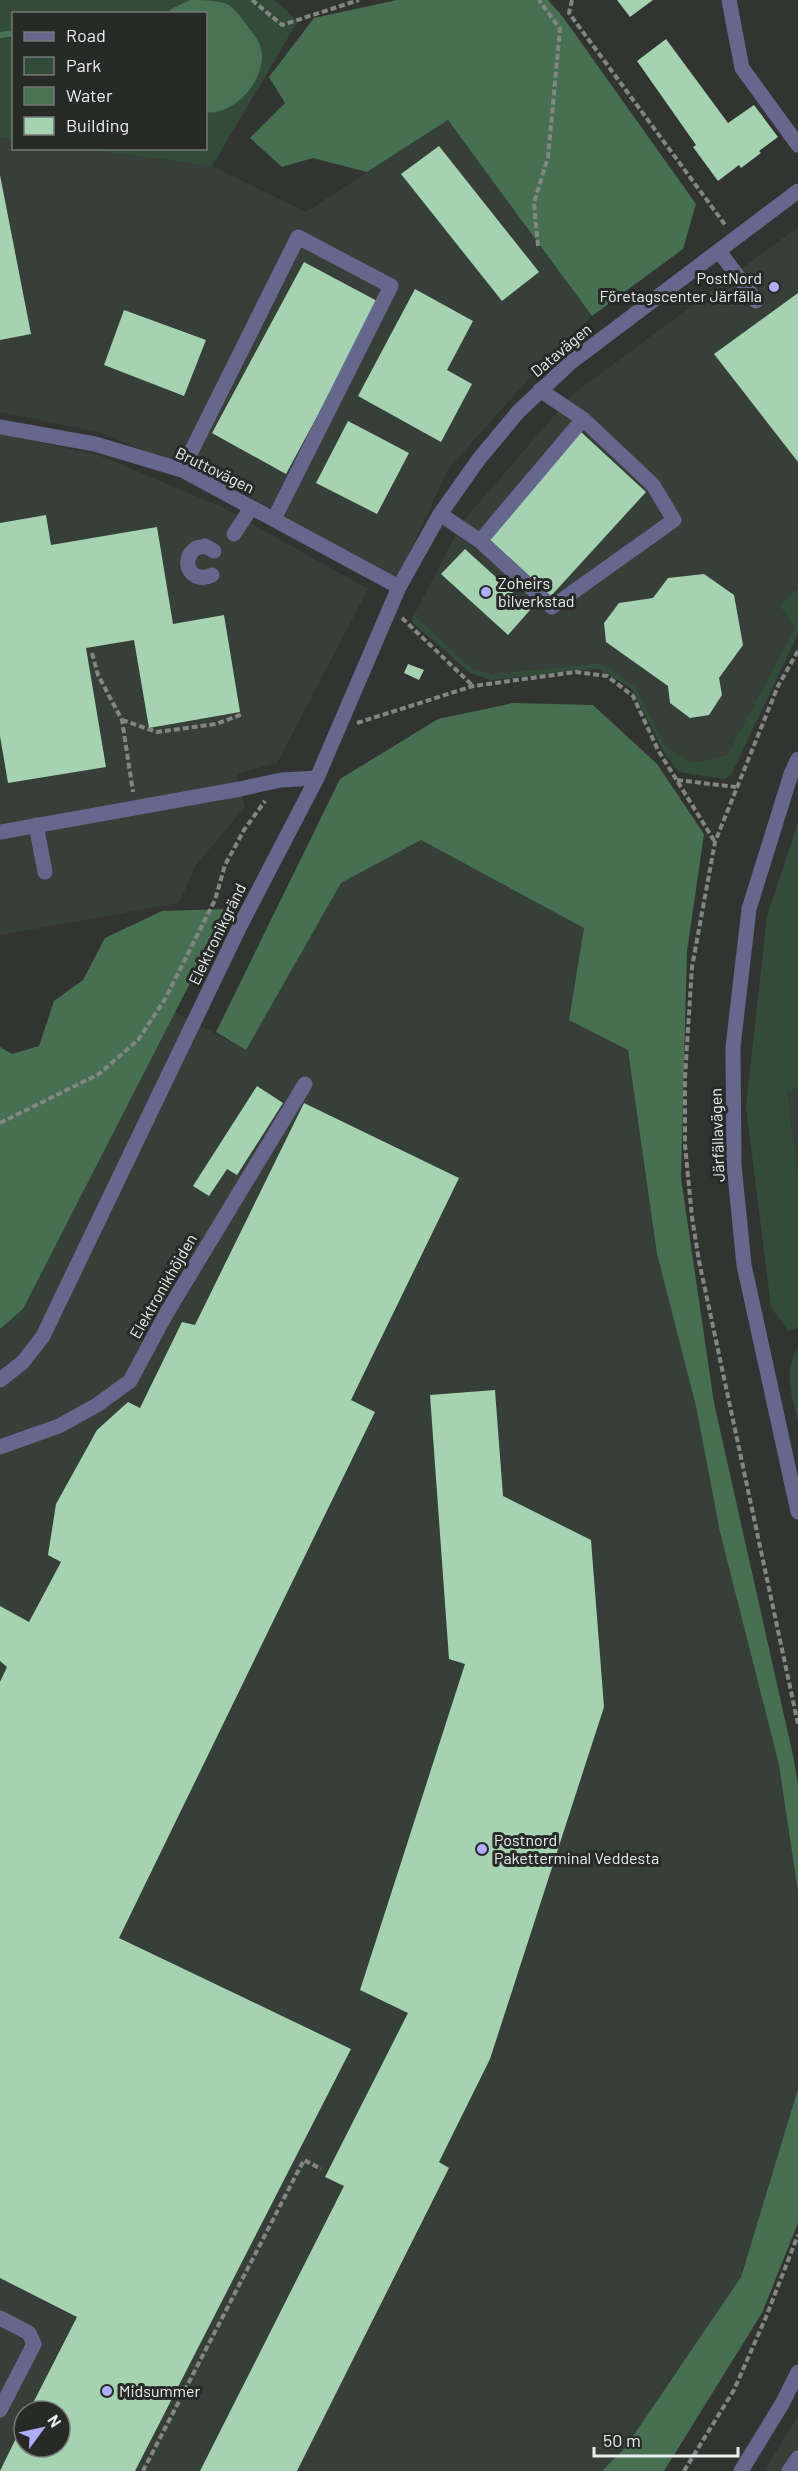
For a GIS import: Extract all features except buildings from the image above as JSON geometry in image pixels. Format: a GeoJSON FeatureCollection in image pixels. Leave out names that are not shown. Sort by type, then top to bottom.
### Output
{"type":"FeatureCollection","features":[{"type":"Feature","properties":{"kind":"street"},"geometry":{"type":"LineString","coordinates":[[729,0],[741,68],[798,146]]}},
{"type":"Feature","properties":{"kind":"street","name":"Datavägen"},"geometry":{"type":"LineString","coordinates":[[399,587],[440,514],[479,459],[518,412],[540,390],[570,363],[798,191]]}},
{"type":"Feature","properties":{"kind":"street"},"geometry":{"type":"LineString","coordinates":[[182,470],[297,237],[392,286],[274,519]]}},
{"type":"Feature","properties":{"kind":"street"},"geometry":{"type":"LineString","coordinates":[[719,251],[756,301]]}},
{"type":"Feature","properties":{"kind":"street"},"geometry":{"type":"LineString","coordinates":[[440,514],[480,541],[552,607],[674,520],[653,485],[583,419],[540,390]]}},
{"type":"Feature","properties":{"kind":"street"},"geometry":{"type":"LineString","coordinates":[[480,541],[583,419]]}},
{"type":"Feature","properties":{"kind":"street","name":"Bruttovägen"},"geometry":{"type":"LineString","coordinates":[[0,427],[95,444],[182,470],[399,587]]}},
{"type":"Feature","properties":{"kind":"street"},"geometry":{"type":"LineString","coordinates":[[234,534],[251,508]]}},
{"type":"Feature","properties":{"kind":"street"},"geometry":{"type":"LineString","coordinates":[[209,549],[191,551],[187,563],[188,569],[196,577],[212,575]]}},
{"type":"Feature","properties":{"kind":"street","name":"Elektronikgränd"},"geometry":{"type":"LineString","coordinates":[[0,1380],[23,1362],[44,1336],[240,926],[317,778],[392,608],[399,587]]}},
{"type":"Feature","properties":{"kind":"street","name":"Järfällavägen"},"geometry":{"type":"LineString","coordinates":[[798,759],[791,774],[749,909],[733,1047],[734,1165],[744,1265],[798,1512]]}},
{"type":"Feature","properties":{"kind":"street"},"geometry":{"type":"LineString","coordinates":[[0,832],[281,780],[317,778]]}},
{"type":"Feature","properties":{"kind":"street"},"geometry":{"type":"LineString","coordinates":[[36,825],[45,872]]}},
{"type":"Feature","properties":{"kind":"street","name":"Elektronikhöjden"},"geometry":{"type":"LineString","coordinates":[[0,1447],[59,1425],[97,1405],[130,1381],[166,1314],[305,1083]]}},
{"type":"Feature","properties":{"kind":"street"},"geometry":{"type":"LineString","coordinates":[[0,2318],[29,2333],[34,2344],[0,2410]]}},
{"type":"Feature","properties":{"kind":"street"},"geometry":{"type":"LineString","coordinates":[[741,2471],[782,2404],[798,2372]]}},
{"type":"Feature","properties":{"kind":"street"},"geometry":{"type":"LineString","coordinates":[[789,2471],[798,2458]]}},
{"type":"Feature","properties":{"kind":"path"},"geometry":{"type":"LineString","coordinates":[[252,0],[282,25],[359,0]]}},
{"type":"Feature","properties":{"kind":"path"},"geometry":{"type":"LineString","coordinates":[[538,246],[534,203],[548,157],[560,29],[540,0]]}},
{"type":"Feature","properties":{"kind":"path"},"geometry":{"type":"LineString","coordinates":[[572,0],[569,13],[735,238]]}},
{"type":"Feature","properties":{"kind":"path"},"geometry":{"type":"LineString","coordinates":[[392,608],[473,686]]}},
{"type":"Feature","properties":{"kind":"path"},"geometry":{"type":"LineString","coordinates":[[92,653],[98,675],[122,720],[136,808]]}},
{"type":"Feature","properties":{"kind":"path"},"geometry":{"type":"LineString","coordinates":[[342,721],[360,723],[473,686],[576,672],[607,676],[633,696],[658,750],[715,842]]}},
{"type":"Feature","properties":{"kind":"path"},"geometry":{"type":"LineString","coordinates":[[122,720],[157,732],[216,724],[243,714]]}},
{"type":"Feature","properties":{"kind":"path"},"geometry":{"type":"LineString","coordinates":[[0,1123],[99,1074],[138,1040],[165,999],[215,900],[225,865],[239,839],[281,780]]}},
{"type":"Feature","properties":{"kind":"path"},"geometry":{"type":"LineString","coordinates":[[677,780],[736,787]]}},
{"type":"Feature","properties":{"kind":"path"},"geometry":{"type":"LineString","coordinates":[[143,2471],[304,2160],[321,2169]]}},
{"type":"Feature","properties":{"kind":"path"},"geometry":{"type":"LineString","coordinates":[[684,2471],[708,2436],[734,2390],[798,2235]]}},
{"type":"Feature","properties":{"kind":"shaded area"},"geometry":{"type":"Polygon","coordinates":[[[397,0],[548,0],[563,17],[696,204],[683,249],[592,316],[448,120],[367,172],[313,158],[282,167],[250,138],[285,103],[269,77],[314,18],[397,0]]]}},
{"type":"Feature","properties":{"kind":"shaded area"},"geometry":{"type":"Polygon","coordinates":[[[448,120],[592,316],[547,359],[448,469],[397,580],[231,486],[99,432],[0,412],[0,137],[12,139],[12,150],[92,150],[212,166],[306,212],[448,120]]]}},
{"type":"Feature","properties":{"kind":"shaded area"},"geometry":{"type":"Polygon","coordinates":[[[798,227],[798,588],[779,605],[795,628],[727,755],[692,763],[664,744],[636,687],[601,663],[492,674],[474,670],[414,615],[463,521],[573,394],[798,227]]]}},
{"type":"Feature","properties":{"kind":"shaded area"},"geometry":{"type":"Polygon","coordinates":[[[0,434],[98,455],[222,507],[368,589],[277,763],[237,774],[245,807],[196,865],[179,903],[0,935],[0,434]]]}},
{"type":"Feature","properties":{"kind":"shaded area"},"geometry":{"type":"Polygon","coordinates":[[[513,703],[593,705],[657,764],[704,834],[687,951],[681,1178],[714,1403],[794,1760],[798,1785],[798,1892],[779,1765],[720,1532],[696,1406],[657,1254],[628,1050],[569,1020],[584,928],[421,840],[341,883],[246,1050],[216,1032],[340,779],[438,719],[513,703]]]}},
{"type":"Feature","properties":{"kind":"shaded area"},"geometry":{"type":"Polygon","coordinates":[[[421,840],[584,928],[569,1020],[628,1049],[657,1254],[696,1406],[720,1532],[779,1765],[798,1892],[798,2089],[741,2277],[625,2448],[602,2471],[0,2471],[0,1329],[23,1309],[175,1012],[246,1050],[341,883],[421,840]]]}},
{"type":"Feature","properties":{"kind":"shaded area"},"geometry":{"type":"Polygon","coordinates":[[[228,909],[23,1309],[0,1329],[0,1047],[12,1054],[39,1046],[54,1001],[83,980],[105,938],[162,911],[228,909]]]}},
{"type":"Feature","properties":{"kind":"shaded area"},"geometry":{"type":"Polygon","coordinates":[[[798,1088],[798,1173],[787,1091],[798,1088]]]}},
{"type":"Feature","properties":{"kind":"shaded area"},"geometry":{"type":"Polygon","coordinates":[[[798,2089],[798,2223],[762,2313],[664,2471],[602,2471],[625,2448],[741,2277],[798,2089]]]}},
{"type":"Feature","properties":{"kind":"shaded area"},"geometry":{"type":"Polygon","coordinates":[[[798,2415],[798,2471],[764,2471],[793,2424],[798,2415]]]}},
{"type":"Feature","properties":{"kind":"green space"},"geometry":{"type":"Polygon","coordinates":[[[0,0],[274,0],[298,21],[212,166],[92,150],[207,150],[207,12],[12,12],[12,139],[0,137],[0,0]]]}},
{"type":"Feature","properties":{"kind":"green space"},"geometry":{"type":"Polygon","coordinates":[[[798,588],[798,634],[731,775],[724,779],[679,772],[665,754],[632,689],[598,669],[491,680],[470,673],[412,622],[414,615],[474,670],[492,674],[601,663],[636,687],[664,744],[692,763],[727,755],[795,628],[779,605],[798,588]]]}},
{"type":"Feature","properties":{"kind":"green space"},"geometry":{"type":"Polygon","coordinates":[[[798,823],[798,1088],[787,1092],[798,1173],[798,1328],[788,1331],[771,1307],[746,1107],[767,916],[798,823]]]}},
{"type":"Feature","properties":{"kind":"green space"},"geometry":{"type":"Polygon","coordinates":[[[798,1348],[798,1423],[790,1375],[793,1357],[798,1348]]]}},
{"type":"Feature","properties":{"kind":"water"},"geometry":{"type":"Polygon","coordinates":[[[190,0],[227,4],[255,35],[262,51],[260,68],[248,92],[233,105],[217,112],[207,112],[207,12],[168,12],[190,0]]]}},
{"type":"Feature","properties":{"kind":"waterway"},"geometry":{"type":"LineString","coordinates":[[0,35],[12,33]]}},
{"type":"Feature","properties":{"kind":"place","name":"PostNord Företagscenter Järfälla"},"geometry":{"type":"Point","coordinates":[774,287]}},
{"type":"Feature","properties":{"kind":"place","name":"Zoheirs bilverkstad"},"geometry":{"type":"Point","coordinates":[486,592]}},
{"type":"Feature","properties":{"kind":"place","name":"Postnord Paketterminal Veddesta"},"geometry":{"type":"Point","coordinates":[482,1849]}},
{"type":"Feature","properties":{"kind":"place","name":"Midsummer"},"geometry":{"type":"Point","coordinates":[107,2391]}}]}
